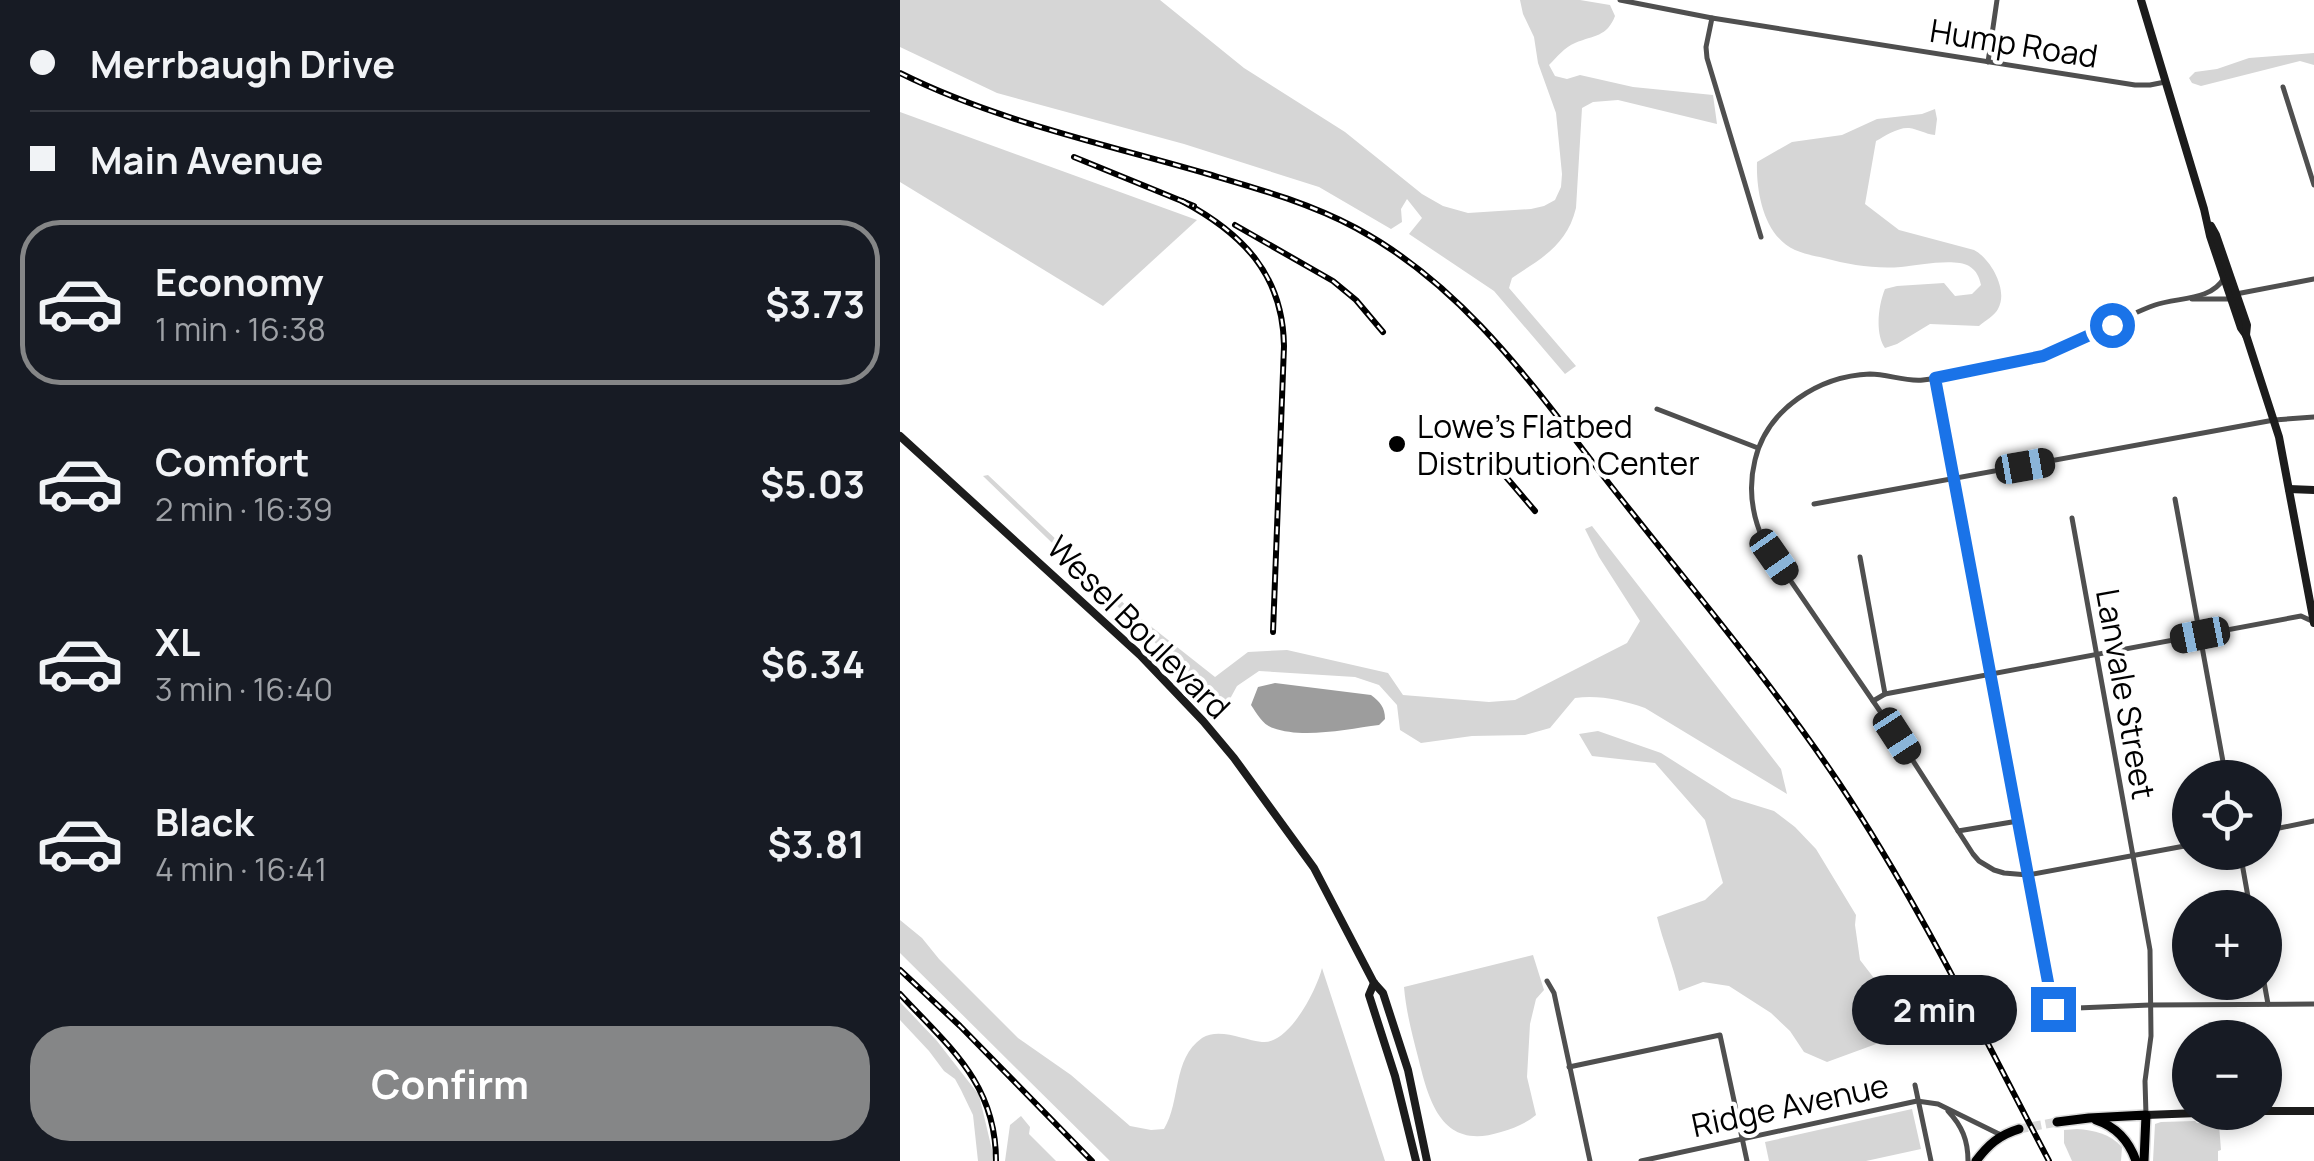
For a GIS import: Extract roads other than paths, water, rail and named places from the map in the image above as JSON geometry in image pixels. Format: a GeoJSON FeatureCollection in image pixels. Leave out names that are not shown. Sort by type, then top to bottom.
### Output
{"type":"FeatureCollection","features":[{"type":"Feature","properties":{"kind":"main road"},"geometry":{"type":"LineString","coordinates":[[2141,0],[2224,278],[2234,297]]}},
{"type":"Feature","properties":{"kind":"main road"},"geometry":{"type":"LineString","coordinates":[[2206,218],[2216,235],[2241,328],[2274,420],[2314,622]]}},
{"type":"Feature","properties":{"kind":"main road","name":"Wesel Boulevard"},"geometry":{"type":"LineString","coordinates":[[900,436],[1140,655],[1203,720],[1314,868],[1374,983],[1384,994],[1408,1070],[1427,1161]]}},
{"type":"Feature","properties":{"kind":"main road"},"geometry":{"type":"LineString","coordinates":[[2288,490],[2314,490]]}},
{"type":"Feature","properties":{"kind":"main road","name":"Wesel Boulevard"},"geometry":{"type":"LineString","coordinates":[[1374,983],[1369,995],[1416,1161]]}},
{"type":"Feature","properties":{"kind":"main road"},"geometry":{"type":"LineString","coordinates":[[2282,1111],[2314,1111]]}},
{"type":"Feature","properties":{"kind":"main road"},"geometry":{"type":"LineString","coordinates":[[2057,1122],[2172,1114]]}},
{"type":"Feature","properties":{"kind":"main road"},"geometry":{"type":"LineString","coordinates":[[2144,1161],[2146,1115]]}},
{"type":"Feature","properties":{"kind":"main road"},"geometry":{"type":"LineString","coordinates":[[2089,1118],[2116,1130],[2131,1147],[2136,1161]]}},
{"type":"Feature","properties":{"kind":"main road"},"geometry":{"type":"LineString","coordinates":[[1976,1161],[1992,1142],[2019,1129]]}},
{"type":"Feature","properties":{"kind":"street","name":"Hump Road"},"geometry":{"type":"LineString","coordinates":[[1620,0],[2135,85],[2166,82]]}},
{"type":"Feature","properties":{"kind":"street"},"geometry":{"type":"LineString","coordinates":[[1988,62],[1997,0]]}},
{"type":"Feature","properties":{"kind":"street"},"geometry":{"type":"LineString","coordinates":[[1712,18],[1707,58],[1760,236]]}},
{"type":"Feature","properties":{"kind":"street"},"geometry":{"type":"LineString","coordinates":[[2283,87],[2314,185]]}},
{"type":"Feature","properties":{"kind":"street"},"geometry":{"type":"LineString","coordinates":[[2172,847],[2028,875],[2004,874],[1986,866],[1973,854],[1774,557],[1757,527],[1752,469],[1765,434],[1782,412],[1816,388],[1870,374],[1918,380],[1935,378],[2043,356],[2155,305],[2212,291],[2224,278]]}},
{"type":"Feature","properties":{"kind":"street"},"geometry":{"type":"LineString","coordinates":[[2184,298],[2234,297],[2314,279]]}},
{"type":"Feature","properties":{"kind":"street"},"geometry":{"type":"LineString","coordinates":[[1935,378],[2053,1009],[2314,1004]]}},
{"type":"Feature","properties":{"kind":"street"},"geometry":{"type":"LineString","coordinates":[[1656,409],[1758,448]]}},
{"type":"Feature","properties":{"kind":"street"},"geometry":{"type":"LineString","coordinates":[[1814,504],[2274,420],[2314,417]]}},
{"type":"Feature","properties":{"kind":"street"},"geometry":{"type":"LineString","coordinates":[[2175,499],[2223,760]]}},
{"type":"Feature","properties":{"kind":"street","name":"Lanvale Street"},"geometry":{"type":"LineString","coordinates":[[2072,518],[2150,950],[2146,1115]]}},
{"type":"Feature","properties":{"kind":"street"},"geometry":{"type":"LineString","coordinates":[[1860,557],[1885,694]]}},
{"type":"Feature","properties":{"kind":"street"},"geometry":{"type":"LineString","coordinates":[[1873,701],[1885,694],[2301,616],[2314,622]]}},
{"type":"Feature","properties":{"kind":"street"},"geometry":{"type":"LineString","coordinates":[[1958,831],[2018,821]]}},
{"type":"Feature","properties":{"kind":"street"},"geometry":{"type":"LineString","coordinates":[[2282,827],[2314,822]]}},
{"type":"Feature","properties":{"kind":"street"},"geometry":{"type":"LineString","coordinates":[[1547,982],[1554,993],[1590,1161]]}},
{"type":"Feature","properties":{"kind":"street"},"geometry":{"type":"LineString","coordinates":[[2267,1000],[2268,1004]]}},
{"type":"Feature","properties":{"kind":"street"},"geometry":{"type":"LineString","coordinates":[[1569,1068],[1720,1035],[1748,1161]]}},
{"type":"Feature","properties":{"kind":"street"},"geometry":{"type":"LineString","coordinates":[[1915,1085],[1931,1161]]}},
{"type":"Feature","properties":{"kind":"street","name":"Ridge Avenue"},"geometry":{"type":"LineString","coordinates":[[1642,1161],[1918,1101],[1928,1101],[2002,1135]]}},
{"type":"Feature","properties":{"kind":"street"},"geometry":{"type":"LineString","coordinates":[[1946,1109],[1962,1130],[1968,1161]]}},
{"type":"Feature","properties":{"kind":"tunnel"},"geometry":{"type":"LineString","coordinates":[[2019,1129],[2057,1122]]}},
{"type":"Feature","properties":{"kind":"railway"},"geometry":{"type":"LineString","coordinates":[[900,73],[1012,118],[1246,185],[1320,211],[1395,252],[1465,310],[1555,413],[1756,669],[1839,783],[1923,922],[2049,1161]]}},
{"type":"Feature","properties":{"kind":"railway"},"geometry":{"type":"LineString","coordinates":[[1074,157],[1194,206]]}},
{"type":"Feature","properties":{"kind":"railway"},"geometry":{"type":"LineString","coordinates":[[1182,201],[1223,227],[1255,258],[1276,297],[1282,320],[1273,632]]}},
{"type":"Feature","properties":{"kind":"railway"},"geometry":{"type":"LineString","coordinates":[[1235,225],[1333,281],[1356,300],[1383,332]]}},
{"type":"Feature","properties":{"kind":"railway"},"geometry":{"type":"LineString","coordinates":[[1495,464],[1535,511]]}},
{"type":"Feature","properties":{"kind":"railway"},"geometry":{"type":"LineString","coordinates":[[900,970],[1092,1161]]}},
{"type":"Feature","properties":{"kind":"railway"},"geometry":{"type":"LineString","coordinates":[[900,994],[952,1050],[979,1088],[994,1134],[996,1161]]}},
{"type":"Feature","properties":{"kind":"place","name":"Lowe's Flatbed Distribution Center"},"geometry":{"type":"Point","coordinates":[1397,444]}}]}
